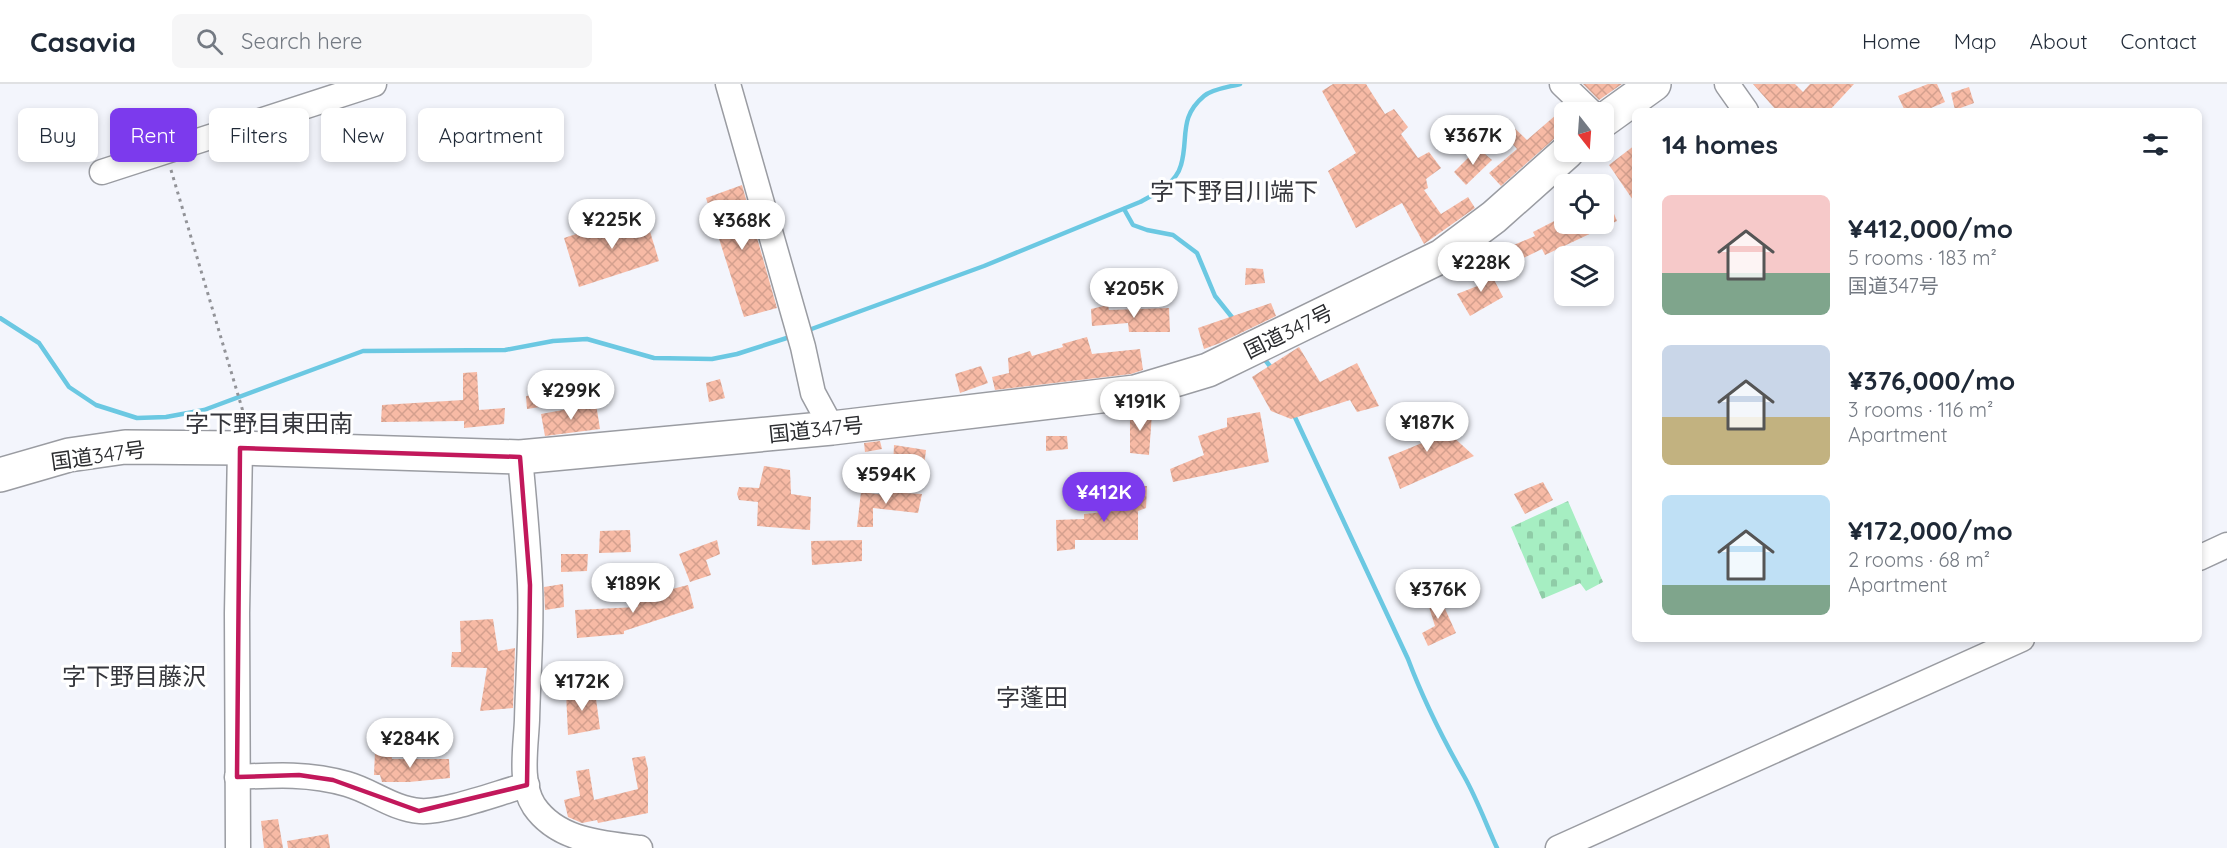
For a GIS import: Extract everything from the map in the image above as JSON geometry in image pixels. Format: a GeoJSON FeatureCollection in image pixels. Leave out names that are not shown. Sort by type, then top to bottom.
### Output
{"type":"FeatureCollection","features":[{"type":"Feature","properties":{"kind":"highway"},"geometry":{"type":"LineString","coordinates":[[1614,113],[1654,84]]}},
{"type":"Feature","properties":{"kind":"highway","name":"国道347号"},"geometry":{"type":"LineString","coordinates":[[0,475],[69,455],[125,447],[240,448],[520,457],[832,428],[1135,392],[1208,370],[1442,256],[1494,217],[1557,162]]}},
{"type":"Feature","properties":{"kind":"street"},"geometry":{"type":"LineString","coordinates":[[197,141],[374,84]]}},
{"type":"Feature","properties":{"kind":"street"},"geometry":{"type":"LineString","coordinates":[[728,84],[803,347],[813,393],[832,428]]}},
{"type":"Feature","properties":{"kind":"street"},"geometry":{"type":"LineString","coordinates":[[1562,84],[1581,102]]}},
{"type":"Feature","properties":{"kind":"street"},"geometry":{"type":"LineString","coordinates":[[1727,84],[1744,108]]}},
{"type":"Feature","properties":{"kind":"street"},"geometry":{"type":"LineString","coordinates":[[102,172],[132,162]]}},
{"type":"Feature","properties":{"kind":"street"},"geometry":{"type":"LineString","coordinates":[[238,848],[237,613],[240,448]]}},
{"type":"Feature","properties":{"kind":"street"},"geometry":{"type":"LineString","coordinates":[[520,457],[530,585],[527,785],[533,804],[545,818],[561,830],[584,840],[640,848]]}},
{"type":"Feature","properties":{"kind":"street"},"geometry":{"type":"LineString","coordinates":[[2202,557],[2227,545]]}},
{"type":"Feature","properties":{"kind":"street"},"geometry":{"type":"LineString","coordinates":[[1558,848],[1994,645]]}},
{"type":"Feature","properties":{"kind":"street"},"geometry":{"type":"LineString","coordinates":[[237,777],[299,775],[333,780],[419,811],[436,810],[527,785]]}},
{"type":"Feature","properties":{"kind":"path"},"geometry":{"type":"LineString","coordinates":[[168,162],[234,384],[243,406]]}},
{"type":"Feature","properties":{"kind":"highlighted area"},"geometry":{"type":"Polygon","coordinates":[[[240,448],[520,457],[530,585],[527,785],[419,811],[333,780],[299,775],[237,777],[240,448]]]}},
{"type":"Feature","properties":{"kind":"green space"},"geometry":{"type":"Polygon","coordinates":[[[1568,501],[1603,582],[1586,591],[1580,583],[1542,599],[1511,527],[1568,501]]]}},
{"type":"Feature","properties":{"kind":"building"},"geometry":{"type":"Polygon","coordinates":[[[1333,84],[1366,84],[1385,114],[1394,109],[1408,127],[1401,134],[1418,158],[1429,152],[1441,168],[1426,179],[1428,188],[1424,190],[1441,214],[1468,197],[1475,208],[1424,244],[1402,203],[1356,228],[1328,171],[1356,153],[1322,91],[1333,84]]]}},
{"type":"Feature","properties":{"kind":"building"},"geometry":{"type":"Polygon","coordinates":[[[1583,84],[1622,84],[1599,100],[1583,84]]]}},
{"type":"Feature","properties":{"kind":"building"},"geometry":{"type":"Polygon","coordinates":[[[1753,84],[1795,84],[1803,92],[1810,84],[1854,84],[1832,108],[1774,108],[1753,84]]]}},
{"type":"Feature","properties":{"kind":"building"},"geometry":{"type":"Polygon","coordinates":[[[1928,84],[1937,84],[1945,102],[1931,108],[1904,108],[1898,96],[1928,84]]]}},
{"type":"Feature","properties":{"kind":"building"},"geometry":{"type":"Polygon","coordinates":[[[1969,87],[1974,103],[1955,108],[1951,93],[1969,87]]]}},
{"type":"Feature","properties":{"kind":"building"},"geometry":{"type":"Polygon","coordinates":[[[1554,117],[1554,139],[1501,186],[1489,173],[1517,149],[1500,130],[1508,122],[1527,140],[1554,117]]]}},
{"type":"Feature","properties":{"kind":"building"},"geometry":{"type":"Polygon","coordinates":[[[1632,147],[1632,199],[1609,165],[1632,147]]]}},
{"type":"Feature","properties":{"kind":"building"},"geometry":{"type":"Polygon","coordinates":[[[1478,148],[1492,160],[1466,185],[1454,172],[1478,148]]]}},
{"type":"Feature","properties":{"kind":"building"},"geometry":{"type":"Polygon","coordinates":[[[742,185],[777,308],[744,317],[706,198],[742,185]]]}},
{"type":"Feature","properties":{"kind":"building"},"geometry":{"type":"Polygon","coordinates":[[[644,212],[659,261],[579,287],[564,238],[644,212]]]}},
{"type":"Feature","properties":{"kind":"building"},"geometry":{"type":"Polygon","coordinates":[[[1554,221],[1554,234],[1589,234],[1564,246],[1554,246],[1554,251],[1545,255],[1542,249],[1495,272],[1488,256],[1535,236],[1533,232],[1554,221]]]}},
{"type":"Feature","properties":{"kind":"building"},"geometry":{"type":"Polygon","coordinates":[[[1487,266],[1503,297],[1470,316],[1457,294],[1480,285],[1477,273],[1487,266]]]}},
{"type":"Feature","properties":{"kind":"building"},"geometry":{"type":"Polygon","coordinates":[[[1246,268],[1263,269],[1265,283],[1245,285],[1246,268]]]}},
{"type":"Feature","properties":{"kind":"building"},"geometry":{"type":"Polygon","coordinates":[[[1271,303],[1276,316],[1204,349],[1198,328],[1271,303]]]}},
{"type":"Feature","properties":{"kind":"building"},"geometry":{"type":"Polygon","coordinates":[[[1108,305],[1109,310],[1169,308],[1170,332],[1129,332],[1128,323],[1092,326],[1091,309],[1108,305]]]}},
{"type":"Feature","properties":{"kind":"building"},"geometry":{"type":"Polygon","coordinates":[[[1087,337],[1092,354],[1140,349],[1143,370],[1131,374],[995,390],[992,377],[1009,373],[1008,358],[1030,351],[1032,356],[1087,337]]]}},
{"type":"Feature","properties":{"kind":"building"},"geometry":{"type":"Polygon","coordinates":[[[1299,347],[1320,382],[1357,363],[1379,406],[1357,412],[1350,400],[1291,419],[1271,411],[1252,377],[1299,347]]]}},
{"type":"Feature","properties":{"kind":"building"},"geometry":{"type":"Polygon","coordinates":[[[981,366],[988,383],[960,393],[955,374],[981,366]]]}},
{"type":"Feature","properties":{"kind":"building"},"geometry":{"type":"Polygon","coordinates":[[[477,372],[479,410],[505,408],[504,424],[464,428],[464,421],[381,422],[382,405],[463,400],[463,373],[477,372]]]}},
{"type":"Feature","properties":{"kind":"building"},"geometry":{"type":"Polygon","coordinates":[[[720,379],[725,398],[709,402],[706,383],[720,379]]]}},
{"type":"Feature","properties":{"kind":"building"},"geometry":{"type":"Polygon","coordinates":[[[544,394],[546,406],[527,409],[526,396],[544,394]]]}},
{"type":"Feature","properties":{"kind":"building"},"geometry":{"type":"Polygon","coordinates":[[[596,404],[600,429],[545,436],[541,414],[596,404]]]}},
{"type":"Feature","properties":{"kind":"building"},"geometry":{"type":"Polygon","coordinates":[[[1425,411],[1474,456],[1400,489],[1388,457],[1422,443],[1409,425],[1425,411]]]}},
{"type":"Feature","properties":{"kind":"building"},"geometry":{"type":"Polygon","coordinates":[[[1130,412],[1152,413],[1149,455],[1130,453],[1130,412]]]}},
{"type":"Feature","properties":{"kind":"building"},"geometry":{"type":"Polygon","coordinates":[[[1260,412],[1269,462],[1173,482],[1170,469],[1204,455],[1198,436],[1227,427],[1227,418],[1260,412]]]}},
{"type":"Feature","properties":{"kind":"building"},"geometry":{"type":"Polygon","coordinates":[[[1046,436],[1067,436],[1068,449],[1046,451],[1046,436]]]}},
{"type":"Feature","properties":{"kind":"building"},"geometry":{"type":"Polygon","coordinates":[[[880,441],[882,449],[865,452],[864,443],[880,441]]]}},
{"type":"Feature","properties":{"kind":"building"},"geometry":{"type":"Polygon","coordinates":[[[894,445],[926,450],[923,474],[893,469],[894,445]]]}},
{"type":"Feature","properties":{"kind":"building"},"geometry":{"type":"Polygon","coordinates":[[[764,466],[790,470],[791,494],[811,497],[810,530],[757,526],[758,502],[739,500],[737,494],[739,487],[759,488],[764,466]]]}},
{"type":"Feature","properties":{"kind":"building"},"geometry":{"type":"Polygon","coordinates":[[[1543,482],[1553,500],[1525,514],[1514,494],[1543,482]]]}},
{"type":"Feature","properties":{"kind":"building"},"geometry":{"type":"Polygon","coordinates":[[[1130,486],[1147,486],[1146,508],[1138,511],[1138,540],[1075,540],[1075,549],[1057,551],[1056,520],[1084,519],[1084,514],[1126,510],[1130,486]]]}},
{"type":"Feature","properties":{"kind":"building"},"geometry":{"type":"Polygon","coordinates":[[[861,492],[884,495],[885,492],[922,494],[918,513],[873,508],[873,527],[857,527],[861,492]]]}},
{"type":"Feature","properties":{"kind":"building"},"geometry":{"type":"Polygon","coordinates":[[[630,530],[631,552],[599,553],[600,531],[630,530]]]}},
{"type":"Feature","properties":{"kind":"building"},"geometry":{"type":"Polygon","coordinates":[[[717,540],[720,554],[706,560],[711,575],[690,582],[679,554],[717,540]]]}},
{"type":"Feature","properties":{"kind":"building"},"geometry":{"type":"Polygon","coordinates":[[[862,540],[862,561],[812,565],[811,541],[862,540]]]}},
{"type":"Feature","properties":{"kind":"building"},"geometry":{"type":"Polygon","coordinates":[[[561,554],[588,554],[587,571],[561,572],[561,554]]]}},
{"type":"Feature","properties":{"kind":"building"},"geometry":{"type":"Polygon","coordinates":[[[563,584],[564,607],[545,610],[544,587],[563,584]]]}},
{"type":"Feature","properties":{"kind":"building"},"geometry":{"type":"Polygon","coordinates":[[[688,585],[694,608],[624,631],[624,634],[577,638],[575,610],[638,607],[636,598],[688,585]]]}},
{"type":"Feature","properties":{"kind":"building"},"geometry":{"type":"Polygon","coordinates":[[[1436,589],[1456,633],[1428,646],[1422,633],[1435,626],[1425,594],[1436,589]]]}},
{"type":"Feature","properties":{"kind":"building"},"geometry":{"type":"Polygon","coordinates":[[[493,619],[498,651],[515,648],[513,708],[480,711],[487,668],[451,667],[452,652],[461,652],[460,621],[493,619]]]}},
{"type":"Feature","properties":{"kind":"building"},"geometry":{"type":"Polygon","coordinates":[[[595,691],[600,729],[568,735],[566,692],[595,691]]]}},
{"type":"Feature","properties":{"kind":"building"},"geometry":{"type":"Polygon","coordinates":[[[375,752],[391,752],[392,759],[449,759],[450,778],[382,782],[380,775],[374,775],[375,752]]]}},
{"type":"Feature","properties":{"kind":"building"},"geometry":{"type":"Polygon","coordinates":[[[645,756],[648,769],[648,813],[598,823],[597,820],[582,823],[568,817],[564,800],[580,796],[576,771],[589,769],[594,800],[638,789],[632,758],[645,756]]]}},
{"type":"Feature","properties":{"kind":"building"},"geometry":{"type":"Polygon","coordinates":[[[278,819],[283,848],[264,848],[261,821],[278,819]]]}},
{"type":"Feature","properties":{"kind":"building"},"geometry":{"type":"Polygon","coordinates":[[[328,834],[330,848],[288,848],[287,841],[328,834]]]}},
{"type":"Feature","properties":{"kind":"waterway"},"geometry":{"type":"LineString","coordinates":[[806,331],[984,266],[1152,196],[1170,183],[1178,172],[1183,155],[1187,120],[1196,104],[1211,92],[1240,84]]}},
{"type":"Feature","properties":{"kind":"waterway"},"geometry":{"type":"LineString","coordinates":[[1124,209],[1133,225],[1173,235],[1197,253],[1215,296],[1235,321]]}},
{"type":"Feature","properties":{"kind":"waterway"},"geometry":{"type":"LineString","coordinates":[[0,318],[39,343],[69,387],[96,405],[137,418],[166,417],[204,410],[363,351],[505,350],[553,341],[587,339],[654,358],[712,359],[737,354],[793,336]]}},
{"type":"Feature","properties":{"kind":"waterway"},"geometry":{"type":"LineString","coordinates":[[1262,356],[1273,370]]}},
{"type":"Feature","properties":{"kind":"waterway"},"geometry":{"type":"LineString","coordinates":[[1293,413],[1427,704],[1473,794],[1497,848]]}},
{"type":"Feature","properties":{"kind":"district","name":"字下野目川端下"},"geometry":{"type":"Point","coordinates":[1234,191]}},
{"type":"Feature","properties":{"kind":"district","name":"字下野目東田南"},"geometry":{"type":"Point","coordinates":[269,423]}},
{"type":"Feature","properties":{"kind":"district","name":"字下野目藤沢"},"geometry":{"type":"Point","coordinates":[134,676]}},
{"type":"Feature","properties":{"kind":"district","name":"字蓬田"},"geometry":{"type":"Point","coordinates":[1032,697]}}]}
